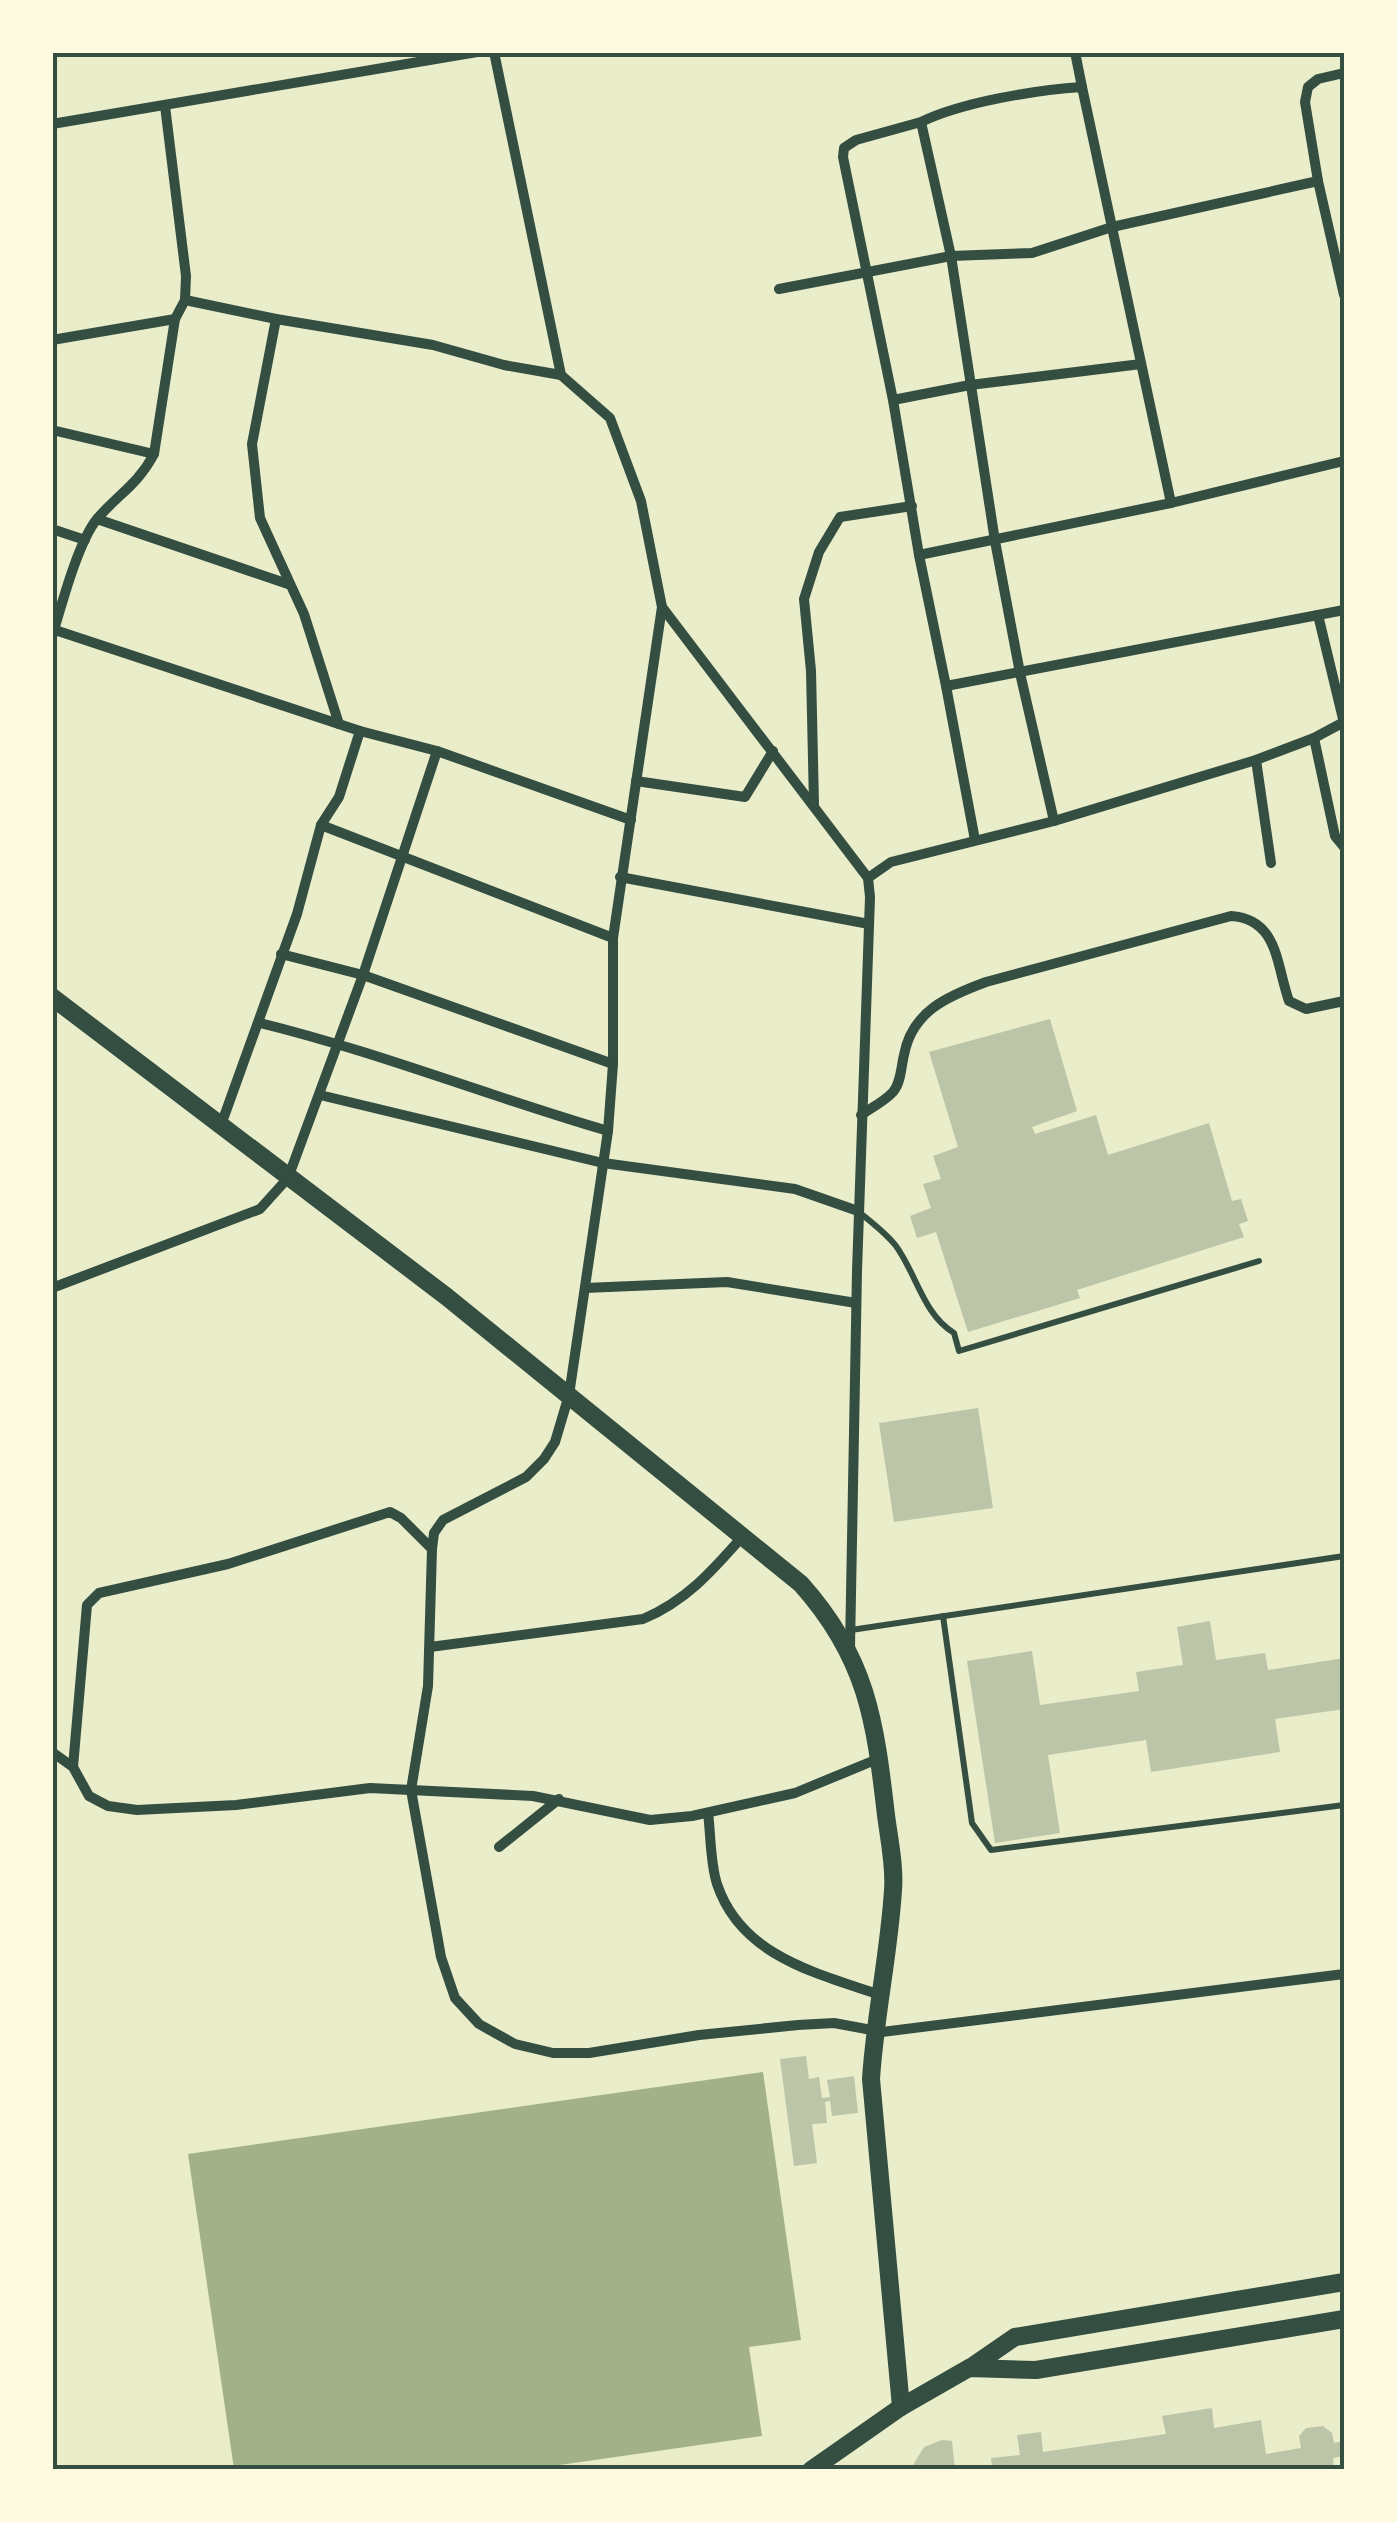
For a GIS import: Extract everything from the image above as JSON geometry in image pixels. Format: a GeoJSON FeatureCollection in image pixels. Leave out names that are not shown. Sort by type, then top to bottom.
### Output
{"type":"FeatureCollection","features":[{"type":"Feature","properties":{"kind":"street"},"geometry":{"type":"LineString","coordinates":[[52,124],[477,52]]}},
{"type":"Feature","properties":{"kind":"street"},"geometry":{"type":"LineString","coordinates":[[494,52],[561,375]]}},
{"type":"Feature","properties":{"kind":"street"},"geometry":{"type":"LineString","coordinates":[[1075,52],[1171,503]]}},
{"type":"Feature","properties":{"kind":"street"},"geometry":{"type":"LineString","coordinates":[[1344,72],[1308,87],[1305,102],[1344,295]]}},
{"type":"Feature","properties":{"kind":"street"},"geometry":{"type":"LineString","coordinates":[[975,840],[844,148],[856,140],[921,122],[942,112],[1082,87]]}},
{"type":"Feature","properties":{"kind":"street"},"geometry":{"type":"LineString","coordinates":[[165,106],[186,276],[184,300],[174,320],[154,454],[136,483],[97,519],[85,540],[53,632],[360,731],[436,751],[631,820]]}},
{"type":"Feature","properties":{"kind":"street"},"geometry":{"type":"LineString","coordinates":[[921,122],[951,256],[995,541],[1020,673],[1054,822]]}},
{"type":"Feature","properties":{"kind":"street"},"geometry":{"type":"LineString","coordinates":[[779,290],[951,256],[1032,253],[1112,226],[1318,181]]}},
{"type":"Feature","properties":{"kind":"street"},"geometry":{"type":"LineString","coordinates":[[184,300],[433,345],[504,365],[561,375],[610,418],[641,501],[662,608],[620,877],[613,938],[613,1064],[608,1131],[570,1396],[555,1442],[544,1460],[526,1477],[443,1520],[434,1533],[428,1686],[411,1790],[441,1958],[454,1998],[479,2024],[515,2044],[553,2053],[589,2053],[699,2035],[834,2023],[874,2032],[1344,1974]]}},
{"type":"Feature","properties":{"kind":"street"},"geometry":{"type":"LineString","coordinates":[[276,319],[252,444],[260,518],[304,614],[338,724]]}},
{"type":"Feature","properties":{"kind":"street"},"geometry":{"type":"LineString","coordinates":[[52,340],[174,320]]}},
{"type":"Feature","properties":{"kind":"street"},"geometry":{"type":"LineString","coordinates":[[893,400],[970,385],[1140,364]]}},
{"type":"Feature","properties":{"kind":"street"},"geometry":{"type":"LineString","coordinates":[[52,430],[154,454]]}},
{"type":"Feature","properties":{"kind":"street"},"geometry":{"type":"LineString","coordinates":[[919,555],[1171,503],[1344,462]]}},
{"type":"Feature","properties":{"kind":"street"},"geometry":{"type":"LineString","coordinates":[[814,805],[811,671],[804,600],[818,552],[840,517],[912,506]]}},
{"type":"Feature","properties":{"kind":"street"},"geometry":{"type":"LineString","coordinates":[[97,519],[288,584]]}},
{"type":"Feature","properties":{"kind":"street"},"geometry":{"type":"LineString","coordinates":[[52,529],[85,540]]}},
{"type":"Feature","properties":{"kind":"street"},"geometry":{"type":"LineString","coordinates":[[662,608],[868,878],[850,1650]]}},
{"type":"Feature","properties":{"kind":"street"},"geometry":{"type":"LineString","coordinates":[[946,686],[1344,610]]}},
{"type":"Feature","properties":{"kind":"street"},"geometry":{"type":"LineString","coordinates":[[868,878],[891,862],[1054,822],[1256,760],[1344,722],[1318,615]]}},
{"type":"Feature","properties":{"kind":"street"},"geometry":{"type":"LineString","coordinates":[[221,1126],[297,914],[321,824],[340,797],[360,731]]}},
{"type":"Feature","properties":{"kind":"street"},"geometry":{"type":"LineString","coordinates":[[1314,738],[1335,836],[1344,847]]}},
{"type":"Feature","properties":{"kind":"street"},"geometry":{"type":"LineString","coordinates":[[52,1288],[260,1209],[288,1178],[363,976],[436,751]]}},
{"type":"Feature","properties":{"kind":"street"},"geometry":{"type":"LineString","coordinates":[[636,781],[745,796],[774,751]]}},
{"type":"Feature","properties":{"kind":"street"},"geometry":{"type":"LineString","coordinates":[[1256,760],[1271,863]]}},
{"type":"Feature","properties":{"kind":"street"},"geometry":{"type":"LineString","coordinates":[[321,824],[613,938]]}},
{"type":"Feature","properties":{"kind":"street"},"geometry":{"type":"LineString","coordinates":[[620,877],[869,924]]}},
{"type":"Feature","properties":{"kind":"street"},"geometry":{"type":"LineString","coordinates":[[861,1115],[893,1093],[914,1026],[932,1007],[951,995],[1230,916],[1246,917],[1260,924],[1272,942],[1290,1001],[1297,1006],[1321,1008],[1344,1001]]}},
{"type":"Feature","properties":{"kind":"street"},"geometry":{"type":"LineString","coordinates":[[281,954],[363,976],[613,1064]]}},
{"type":"Feature","properties":{"kind":"street"},"geometry":{"type":"LineString","coordinates":[[52,996],[448,1297],[802,1584],[828,1614],[850,1650],[872,1712],[894,1884],[871,2080],[902,2406]]}},
{"type":"Feature","properties":{"kind":"street"},"geometry":{"type":"LineString","coordinates":[[260,1023],[338,1042],[534,1110],[608,1131]]}},
{"type":"Feature","properties":{"kind":"street"},"geometry":{"type":"LineString","coordinates":[[320,1095],[603,1163],[795,1189],[858,1211]]}},
{"type":"Feature","properties":{"kind":"street"},"geometry":{"type":"LineString","coordinates":[[585,1288],[727,1282],[856,1303]]}},
{"type":"Feature","properties":{"kind":"street"},"geometry":{"type":"LineString","coordinates":[[72,1767],[87,1605],[99,1593],[228,1564],[390,1512],[432,1549]]}},
{"type":"Feature","properties":{"kind":"street"},"geometry":{"type":"LineString","coordinates":[[430,1646],[643,1618],[664,1610],[698,1587],[742,1537]]}},
{"type":"Feature","properties":{"kind":"street"},"geometry":{"type":"LineString","coordinates":[[52,1752],[72,1767],[89,1796],[108,1806],[137,1810],[236,1805],[370,1788],[559,1799],[650,1820],[708,1813],[795,1794],[880,1758]]}},
{"type":"Feature","properties":{"kind":"street"},"geometry":{"type":"LineString","coordinates":[[499,1846],[559,1799]]}},
{"type":"Feature","properties":{"kind":"street"},"geometry":{"type":"LineString","coordinates":[[708,1813],[716,1879],[724,1901],[741,1926],[766,1949],[792,1964],[880,1995]]}},
{"type":"Feature","properties":{"kind":"street"},"geometry":{"type":"LineString","coordinates":[[811,2470],[902,2406],[1015,2337],[1344,2282]]}},
{"type":"Feature","properties":{"kind":"street"},"geometry":{"type":"LineString","coordinates":[[969,2368],[1036,2370],[1344,2319]]}},
{"type":"Feature","properties":{"kind":"lane"},"geometry":{"type":"LineString","coordinates":[[858,1211],[894,1242],[936,1322],[954,1333],[959,1351],[1259,1261]]}},
{"type":"Feature","properties":{"kind":"lane"},"geometry":{"type":"LineString","coordinates":[[850,1630],[1344,1556]]}},
{"type":"Feature","properties":{"kind":"lane"},"geometry":{"type":"LineString","coordinates":[[943,1616],[972,1823],[992,1850],[1344,1806]]}},
{"type":"Feature","properties":{"kind":"shaded area"},"geometry":{"type":"Polygon","coordinates":[[[763,2072],[801,2340],[749,2347],[762,2436],[525,2470],[234,2469],[188,2154],[763,2072]]]}},
{"type":"Feature","properties":{"kind":"building"},"geometry":{"type":"Polygon","coordinates":[[[1050,1019],[1077,1111],[1032,1127],[1035,1134],[1096,1115],[1108,1155],[1209,1123],[1232,1201],[1241,1199],[1248,1221],[1239,1224],[1244,1237],[1077,1290],[1080,1298],[968,1332],[936,1232],[917,1238],[910,1216],[931,1208],[923,1184],[941,1179],[933,1156],[958,1147],[929,1052],[1050,1019]]]}},
{"type":"Feature","properties":{"kind":"building"},"geometry":{"type":"Polygon","coordinates":[[[978,1408],[993,1508],[894,1522],[879,1423],[978,1408]]]}},
{"type":"Feature","properties":{"kind":"building"},"geometry":{"type":"Polygon","coordinates":[[[1210,1621],[1216,1660],[1265,1653],[1268,1670],[1344,1658],[1344,1709],[1275,1719],[1280,1752],[1151,1772],[1146,1740],[1048,1755],[1060,1833],[995,1843],[967,1661],[1032,1651],[1040,1705],[1139,1691],[1136,1672],[1183,1665],[1177,1627],[1210,1621]]]}},
{"type":"Feature","properties":{"kind":"building"},"geometry":{"type":"Polygon","coordinates":[[[806,2056],[809,2079],[819,2077],[822,2098],[830,2097],[827,2080],[854,2076],[858,2113],[832,2116],[830,2101],[825,2102],[827,2123],[812,2124],[817,2163],[794,2166],[780,2059],[806,2056]]]}},
{"type":"Feature","properties":{"kind":"building"},"geometry":{"type":"Polygon","coordinates":[[[1212,2408],[1214,2428],[1261,2420],[1266,2454],[1301,2448],[1299,2436],[1306,2428],[1323,2426],[1332,2433],[1334,2443],[1344,2441],[1344,2456],[1333,2458],[1334,2470],[992,2467],[991,2458],[1020,2455],[1017,2435],[1041,2432],[1043,2452],[1166,2434],[1162,2416],[1212,2408]]]}},
{"type":"Feature","properties":{"kind":"building"},"geometry":{"type":"Polygon","coordinates":[[[942,2440],[952,2441],[955,2470],[910,2470],[924,2447],[942,2440]]]}}]}
